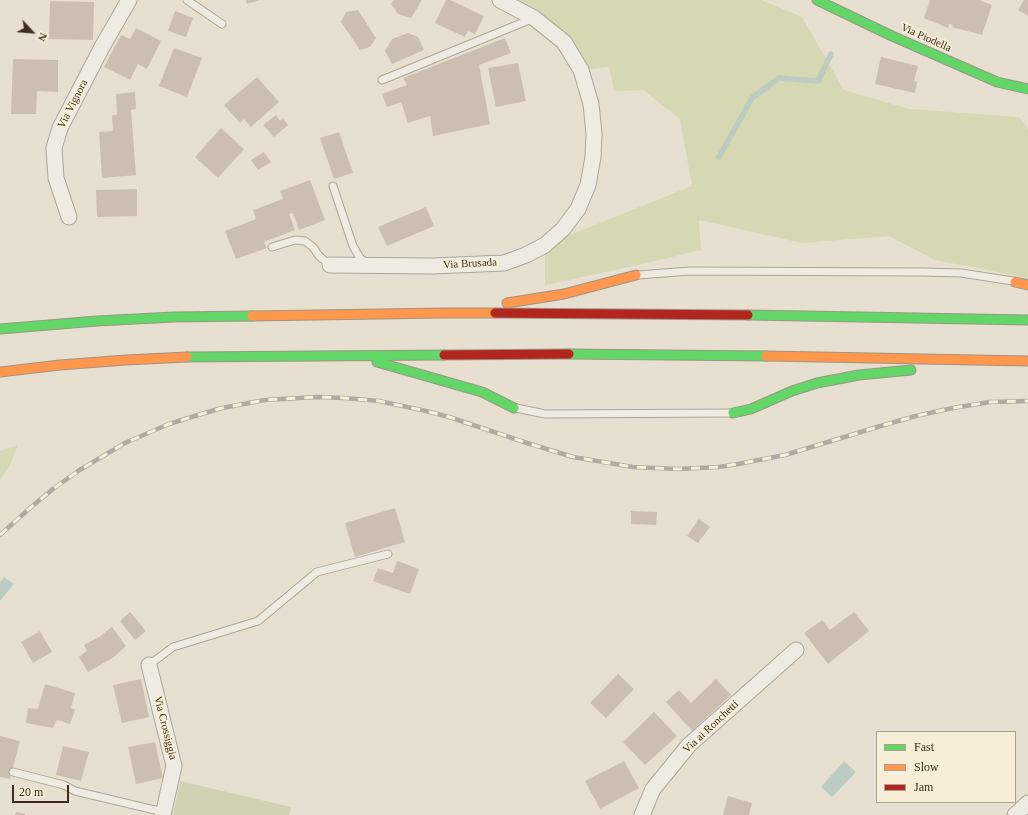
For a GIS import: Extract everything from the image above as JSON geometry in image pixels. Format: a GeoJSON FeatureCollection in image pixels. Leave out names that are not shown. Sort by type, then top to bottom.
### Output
{"type":"FeatureCollection","features":[{"type":"Feature","properties":{"kind":"main road","name":"Via Piodella"},"geometry":{"type":"LineString","coordinates":[[817,0],[892,36],[997,82],[1028,89]]}},
{"type":"Feature","properties":{"kind":"main road"},"geometry":{"type":"LineString","coordinates":[[444,313],[564,294],[636,275]]}},
{"type":"Feature","properties":{"kind":"main road"},"geometry":{"type":"LineString","coordinates":[[1015,282],[1028,285]]}},
{"type":"Feature","properties":{"kind":"main road"},"geometry":{"type":"LineString","coordinates":[[0,329],[97,321],[174,317],[444,313],[730,314],[1028,320]]}},
{"type":"Feature","properties":{"kind":"main road"},"geometry":{"type":"LineString","coordinates":[[0,372],[60,365],[197,357],[351,355],[553,354],[847,357],[1028,361]]}},
{"type":"Feature","properties":{"kind":"main road"},"geometry":{"type":"LineString","coordinates":[[351,355],[482,392],[514,408]]}},
{"type":"Feature","properties":{"kind":"main road"},"geometry":{"type":"LineString","coordinates":[[934,368],[1008,360]]}},
{"type":"Feature","properties":{"kind":"main road"},"geometry":{"type":"LineString","coordinates":[[733,414],[751,409],[792,391],[837,379],[859,375],[920,370]]}},
{"type":"Feature","properties":{"kind":"street","name":"Via Vignora"},"geometry":{"type":"LineString","coordinates":[[69,217],[56,178],[54,148],[60,128],[102,47],[129,0]]}},
{"type":"Feature","properties":{"kind":"street","name":"Via Brusada"},"geometry":{"type":"LineString","coordinates":[[330,264],[371,266],[433,266],[504,263],[526,255],[544,245],[564,229],[578,209],[588,185],[593,157],[594,134],[591,104],[582,70],[564,42],[534,18],[500,0]]}},
{"type":"Feature","properties":{"kind":"street","name":"Via ai Ronchetti"},"geometry":{"type":"LineString","coordinates":[[642,815],[653,789],[689,745],[796,650]]}},
{"type":"Feature","properties":{"kind":"street","name":"Via Crossiggia"},"geometry":{"type":"LineString","coordinates":[[149,665],[174,766],[163,814]]}},
{"type":"Feature","properties":{"kind":"street"},"geometry":{"type":"LineString","coordinates":[[1015,815],[1028,803]]}},
{"type":"Feature","properties":{"kind":"lane"},"geometry":{"type":"LineString","coordinates":[[187,0],[222,24]]}},
{"type":"Feature","properties":{"kind":"lane"},"geometry":{"type":"LineString","coordinates":[[382,80],[534,18]]}},
{"type":"Feature","properties":{"kind":"lane"},"geometry":{"type":"LineString","coordinates":[[333,186],[353,246],[360,258],[371,266]]}},
{"type":"Feature","properties":{"kind":"lane"},"geometry":{"type":"LineString","coordinates":[[272,247],[295,240],[306,241],[313,247],[319,256],[330,264]]}},
{"type":"Feature","properties":{"kind":"lane"},"geometry":{"type":"LineString","coordinates":[[636,275],[690,271],[922,272],[961,273],[1015,282]]}},
{"type":"Feature","properties":{"kind":"lane"},"geometry":{"type":"LineString","coordinates":[[514,408],[545,414],[733,414]]}},
{"type":"Feature","properties":{"kind":"lane"},"geometry":{"type":"LineString","coordinates":[[149,665],[172,647],[258,621],[317,572],[388,554]]}},
{"type":"Feature","properties":{"kind":"lane"},"geometry":{"type":"LineString","coordinates":[[13,772],[64,785],[75,791],[163,814]]}},
{"type":"Feature","properties":{"kind":"green space"},"geometry":{"type":"Polygon","coordinates":[[[500,0],[761,0],[802,17],[844,90],[909,109],[1019,117],[1028,129],[1028,278],[935,260],[889,236],[802,243],[699,220],[701,250],[545,285],[545,245],[692,186],[680,119],[643,90],[614,91],[609,67],[581,70],[564,42],[500,0]]]}},
{"type":"Feature","properties":{"kind":"green space"},"geometry":{"type":"Polygon","coordinates":[[[18,445],[9,467],[0,479],[0,451],[18,445]]]}},
{"type":"Feature","properties":{"kind":"green space"},"geometry":{"type":"Polygon","coordinates":[[[180,781],[291,807],[289,815],[173,815],[180,781]]]}},
{"type":"Feature","properties":{"kind":"shaded area"},"geometry":{"type":"Polygon","coordinates":[[[4,577],[14,584],[0,601],[0,582],[4,577]]]}},
{"type":"Feature","properties":{"kind":"shaded area"},"geometry":{"type":"Polygon","coordinates":[[[844,761],[856,772],[832,797],[821,787],[844,761]]]}},
{"type":"Feature","properties":{"kind":"building"},"geometry":{"type":"Polygon","coordinates":[[[246,0],[260,0],[247,4],[246,0]]]}},
{"type":"Feature","properties":{"kind":"building"},"geometry":{"type":"Polygon","coordinates":[[[394,0],[422,0],[411,18],[398,14],[391,4],[394,0]]]}},
{"type":"Feature","properties":{"kind":"building"},"geometry":{"type":"Polygon","coordinates":[[[446,0],[450,0],[484,16],[475,34],[468,31],[465,37],[435,23],[446,0]]]}},
{"type":"Feature","properties":{"kind":"building"},"geometry":{"type":"Polygon","coordinates":[[[930,0],[979,0],[992,5],[982,35],[952,27],[953,25],[949,24],[948,28],[924,18],[930,0]]]}},
{"type":"Feature","properties":{"kind":"building"},"geometry":{"type":"Polygon","coordinates":[[[1024,0],[1028,0],[1028,16],[1018,10],[1024,0]]]}},
{"type":"Feature","properties":{"kind":"building"},"geometry":{"type":"Polygon","coordinates":[[[50,1],[94,2],[93,40],[49,39],[50,1]]]}},
{"type":"Feature","properties":{"kind":"building"},"geometry":{"type":"Polygon","coordinates":[[[358,10],[376,38],[370,47],[360,50],[341,22],[346,12],[358,10]]]}},
{"type":"Feature","properties":{"kind":"building"},"geometry":{"type":"Polygon","coordinates":[[[175,11],[193,18],[186,37],[168,31],[175,11]]]}},
{"type":"Feature","properties":{"kind":"building"},"geometry":{"type":"Polygon","coordinates":[[[136,28],[161,41],[147,69],[138,64],[130,80],[104,67],[121,35],[130,39],[136,28]]]}},
{"type":"Feature","properties":{"kind":"building"},"geometry":{"type":"Polygon","coordinates":[[[408,33],[418,37],[424,50],[392,64],[385,51],[392,39],[408,33]]]}},
{"type":"Feature","properties":{"kind":"building"},"geometry":{"type":"Polygon","coordinates":[[[505,38],[511,53],[479,65],[490,124],[433,136],[430,116],[408,123],[401,102],[387,107],[382,94],[407,85],[403,78],[505,38]]]}},
{"type":"Feature","properties":{"kind":"building"},"geometry":{"type":"Polygon","coordinates":[[[174,48],[202,58],[187,97],[159,86],[174,48]]]}},
{"type":"Feature","properties":{"kind":"building"},"geometry":{"type":"Polygon","coordinates":[[[881,57],[918,66],[914,81],[917,82],[915,93],[875,84],[881,57]]]}},
{"type":"Feature","properties":{"kind":"building"},"geometry":{"type":"Polygon","coordinates":[[[13,59],[58,60],[58,92],[37,91],[36,114],[11,114],[13,59]]]}},
{"type":"Feature","properties":{"kind":"building"},"geometry":{"type":"Polygon","coordinates":[[[518,63],[526,101],[496,107],[488,68],[518,63]]]}},
{"type":"Feature","properties":{"kind":"building"},"geometry":{"type":"Polygon","coordinates":[[[257,77],[279,102],[251,127],[244,119],[240,123],[224,105],[257,77]]]}},
{"type":"Feature","properties":{"kind":"building"},"geometry":{"type":"Polygon","coordinates":[[[135,92],[136,109],[131,110],[136,175],[102,178],[99,132],[113,131],[112,115],[117,115],[116,94],[135,92]]]}},
{"type":"Feature","properties":{"kind":"building"},"geometry":{"type":"Polygon","coordinates":[[[276,115],[280,121],[283,119],[288,125],[274,137],[263,125],[276,115]]]}},
{"type":"Feature","properties":{"kind":"building"},"geometry":{"type":"Polygon","coordinates":[[[221,128],[244,149],[218,178],[195,157],[221,128]]]}},
{"type":"Feature","properties":{"kind":"building"},"geometry":{"type":"Polygon","coordinates":[[[339,132],[353,173],[334,179],[320,138],[339,132]]]}},
{"type":"Feature","properties":{"kind":"building"},"geometry":{"type":"Polygon","coordinates":[[[264,152],[271,162],[258,170],[251,160],[264,152]]]}},
{"type":"Feature","properties":{"kind":"building"},"geometry":{"type":"Polygon","coordinates":[[[310,180],[325,220],[299,230],[293,213],[289,214],[295,230],[264,242],[267,248],[236,259],[225,231],[256,219],[253,210],[283,199],[280,191],[310,180]]]}},
{"type":"Feature","properties":{"kind":"building"},"geometry":{"type":"Polygon","coordinates":[[[137,189],[137,216],[97,217],[96,190],[137,189]]]}},
{"type":"Feature","properties":{"kind":"building"},"geometry":{"type":"Polygon","coordinates":[[[426,207],[434,226],[387,246],[378,227],[426,207]]]}},
{"type":"Feature","properties":{"kind":"building"},"geometry":{"type":"Polygon","coordinates":[[[395,508],[405,542],[355,557],[345,523],[395,508]]]}},
{"type":"Feature","properties":{"kind":"building"},"geometry":{"type":"Polygon","coordinates":[[[631,511],[657,512],[656,525],[631,524],[631,511]]]}},
{"type":"Feature","properties":{"kind":"building"},"geometry":{"type":"Polygon","coordinates":[[[699,519],[710,527],[698,543],[687,536],[699,519]]]}},
{"type":"Feature","properties":{"kind":"building"},"geometry":{"type":"Polygon","coordinates":[[[397,561],[419,569],[410,594],[373,581],[378,568],[393,573],[397,561]]]}},
{"type":"Feature","properties":{"kind":"building"},"geometry":{"type":"Polygon","coordinates":[[[130,612],[146,631],[135,640],[120,621],[130,612]]]}},
{"type":"Feature","properties":{"kind":"building"},"geometry":{"type":"Polygon","coordinates":[[[854,612],[869,631],[828,664],[804,633],[822,620],[830,630],[854,612]]]}},
{"type":"Feature","properties":{"kind":"building"},"geometry":{"type":"Polygon","coordinates":[[[112,627],[126,646],[114,657],[88,672],[79,657],[87,651],[84,645],[99,637],[112,627]]]}},
{"type":"Feature","properties":{"kind":"building"},"geometry":{"type":"Polygon","coordinates":[[[40,631],[52,652],[33,663],[21,642],[40,631]]]}},
{"type":"Feature","properties":{"kind":"building"},"geometry":{"type":"Polygon","coordinates":[[[618,674],[634,689],[606,718],[590,703],[618,674]]]}},
{"type":"Feature","properties":{"kind":"building"},"geometry":{"type":"Polygon","coordinates":[[[141,679],[149,717],[122,723],[113,685],[141,679]]]}},
{"type":"Feature","properties":{"kind":"building"},"geometry":{"type":"Polygon","coordinates":[[[716,679],[731,695],[692,731],[666,702],[679,690],[691,703],[716,679]]]}},
{"type":"Feature","properties":{"kind":"building"},"geometry":{"type":"Polygon","coordinates":[[[45,684],[75,693],[71,708],[75,710],[70,724],[57,720],[53,728],[26,723],[28,708],[38,709],[45,684]]]}},
{"type":"Feature","properties":{"kind":"building"},"geometry":{"type":"Polygon","coordinates":[[[654,712],[677,736],[645,765],[623,742],[654,712]]]}},
{"type":"Feature","properties":{"kind":"building"},"geometry":{"type":"Polygon","coordinates":[[[0,736],[20,741],[10,779],[0,777],[0,736]]]}},
{"type":"Feature","properties":{"kind":"building"},"geometry":{"type":"Polygon","coordinates":[[[155,742],[163,778],[136,784],[128,747],[155,742]]]}},
{"type":"Feature","properties":{"kind":"building"},"geometry":{"type":"Polygon","coordinates":[[[63,746],[89,752],[81,781],[56,775],[63,746]]]}},
{"type":"Feature","properties":{"kind":"building"},"geometry":{"type":"Polygon","coordinates":[[[624,761],[639,788],[600,809],[585,781],[624,761]]]}},
{"type":"Feature","properties":{"kind":"building"},"geometry":{"type":"Polygon","coordinates":[[[728,796],[752,803],[749,815],[723,815],[728,796]]]}},
{"type":"Feature","properties":{"kind":"building"},"geometry":{"type":"Polygon","coordinates":[[[16,812],[25,814],[25,815],[15,815],[16,812]]]}},
{"type":"Feature","properties":{"kind":"waterway"},"geometry":{"type":"LineString","coordinates":[[719,157],[752,98],[779,78],[818,81],[831,54]]}},
{"type":"Feature","properties":{"kind":"railway"},"geometry":{"type":"LineString","coordinates":[[0,535],[53,489],[78,471],[125,443],[169,424],[198,415],[222,408],[265,400],[318,397],[379,401],[449,417],[573,457],[633,467],[678,469],[719,467],[785,455],[916,416],[953,408],[990,402],[1028,401]]}},
{"type":"Feature","properties":{"kind":"traffic: fast"},"geometry":{"type":"LineString","coordinates":[[817,0],[892,36],[997,82],[1028,89]]}},
{"type":"Feature","properties":{"kind":"traffic: fast"},"geometry":{"type":"LineString","coordinates":[[748,315],[1028,320]]}},
{"type":"Feature","properties":{"kind":"traffic: fast"},"geometry":{"type":"LineString","coordinates":[[0,329],[97,321],[174,317],[252,316]]}},
{"type":"Feature","properties":{"kind":"traffic: fast"},"geometry":{"type":"LineString","coordinates":[[569,354],[766,356]]}},
{"type":"Feature","properties":{"kind":"traffic: fast"},"geometry":{"type":"LineString","coordinates":[[187,357],[444,355]]}},
{"type":"Feature","properties":{"kind":"traffic: fast"},"geometry":{"type":"LineString","coordinates":[[377,362],[482,392],[514,408]]}},
{"type":"Feature","properties":{"kind":"traffic: fast"},"geometry":{"type":"LineString","coordinates":[[733,413],[751,409],[792,391],[817,383],[859,375],[911,370]]}},
{"type":"Feature","properties":{"kind":"traffic: slow"},"geometry":{"type":"LineString","coordinates":[[507,303],[564,294],[636,275]]}},
{"type":"Feature","properties":{"kind":"traffic: slow"},"geometry":{"type":"LineString","coordinates":[[1015,282],[1028,285]]}},
{"type":"Feature","properties":{"kind":"traffic: slow"},"geometry":{"type":"LineString","coordinates":[[252,316],[495,313]]}},
{"type":"Feature","properties":{"kind":"traffic: slow"},"geometry":{"type":"LineString","coordinates":[[766,356],[1028,361]]}},
{"type":"Feature","properties":{"kind":"traffic: slow"},"geometry":{"type":"LineString","coordinates":[[0,372],[60,365],[187,357]]}},
{"type":"Feature","properties":{"kind":"traffic: jam"},"geometry":{"type":"LineString","coordinates":[[495,313],[748,315]]}},
{"type":"Feature","properties":{"kind":"traffic: jam"},"geometry":{"type":"LineString","coordinates":[[444,355],[569,354]]}}]}
